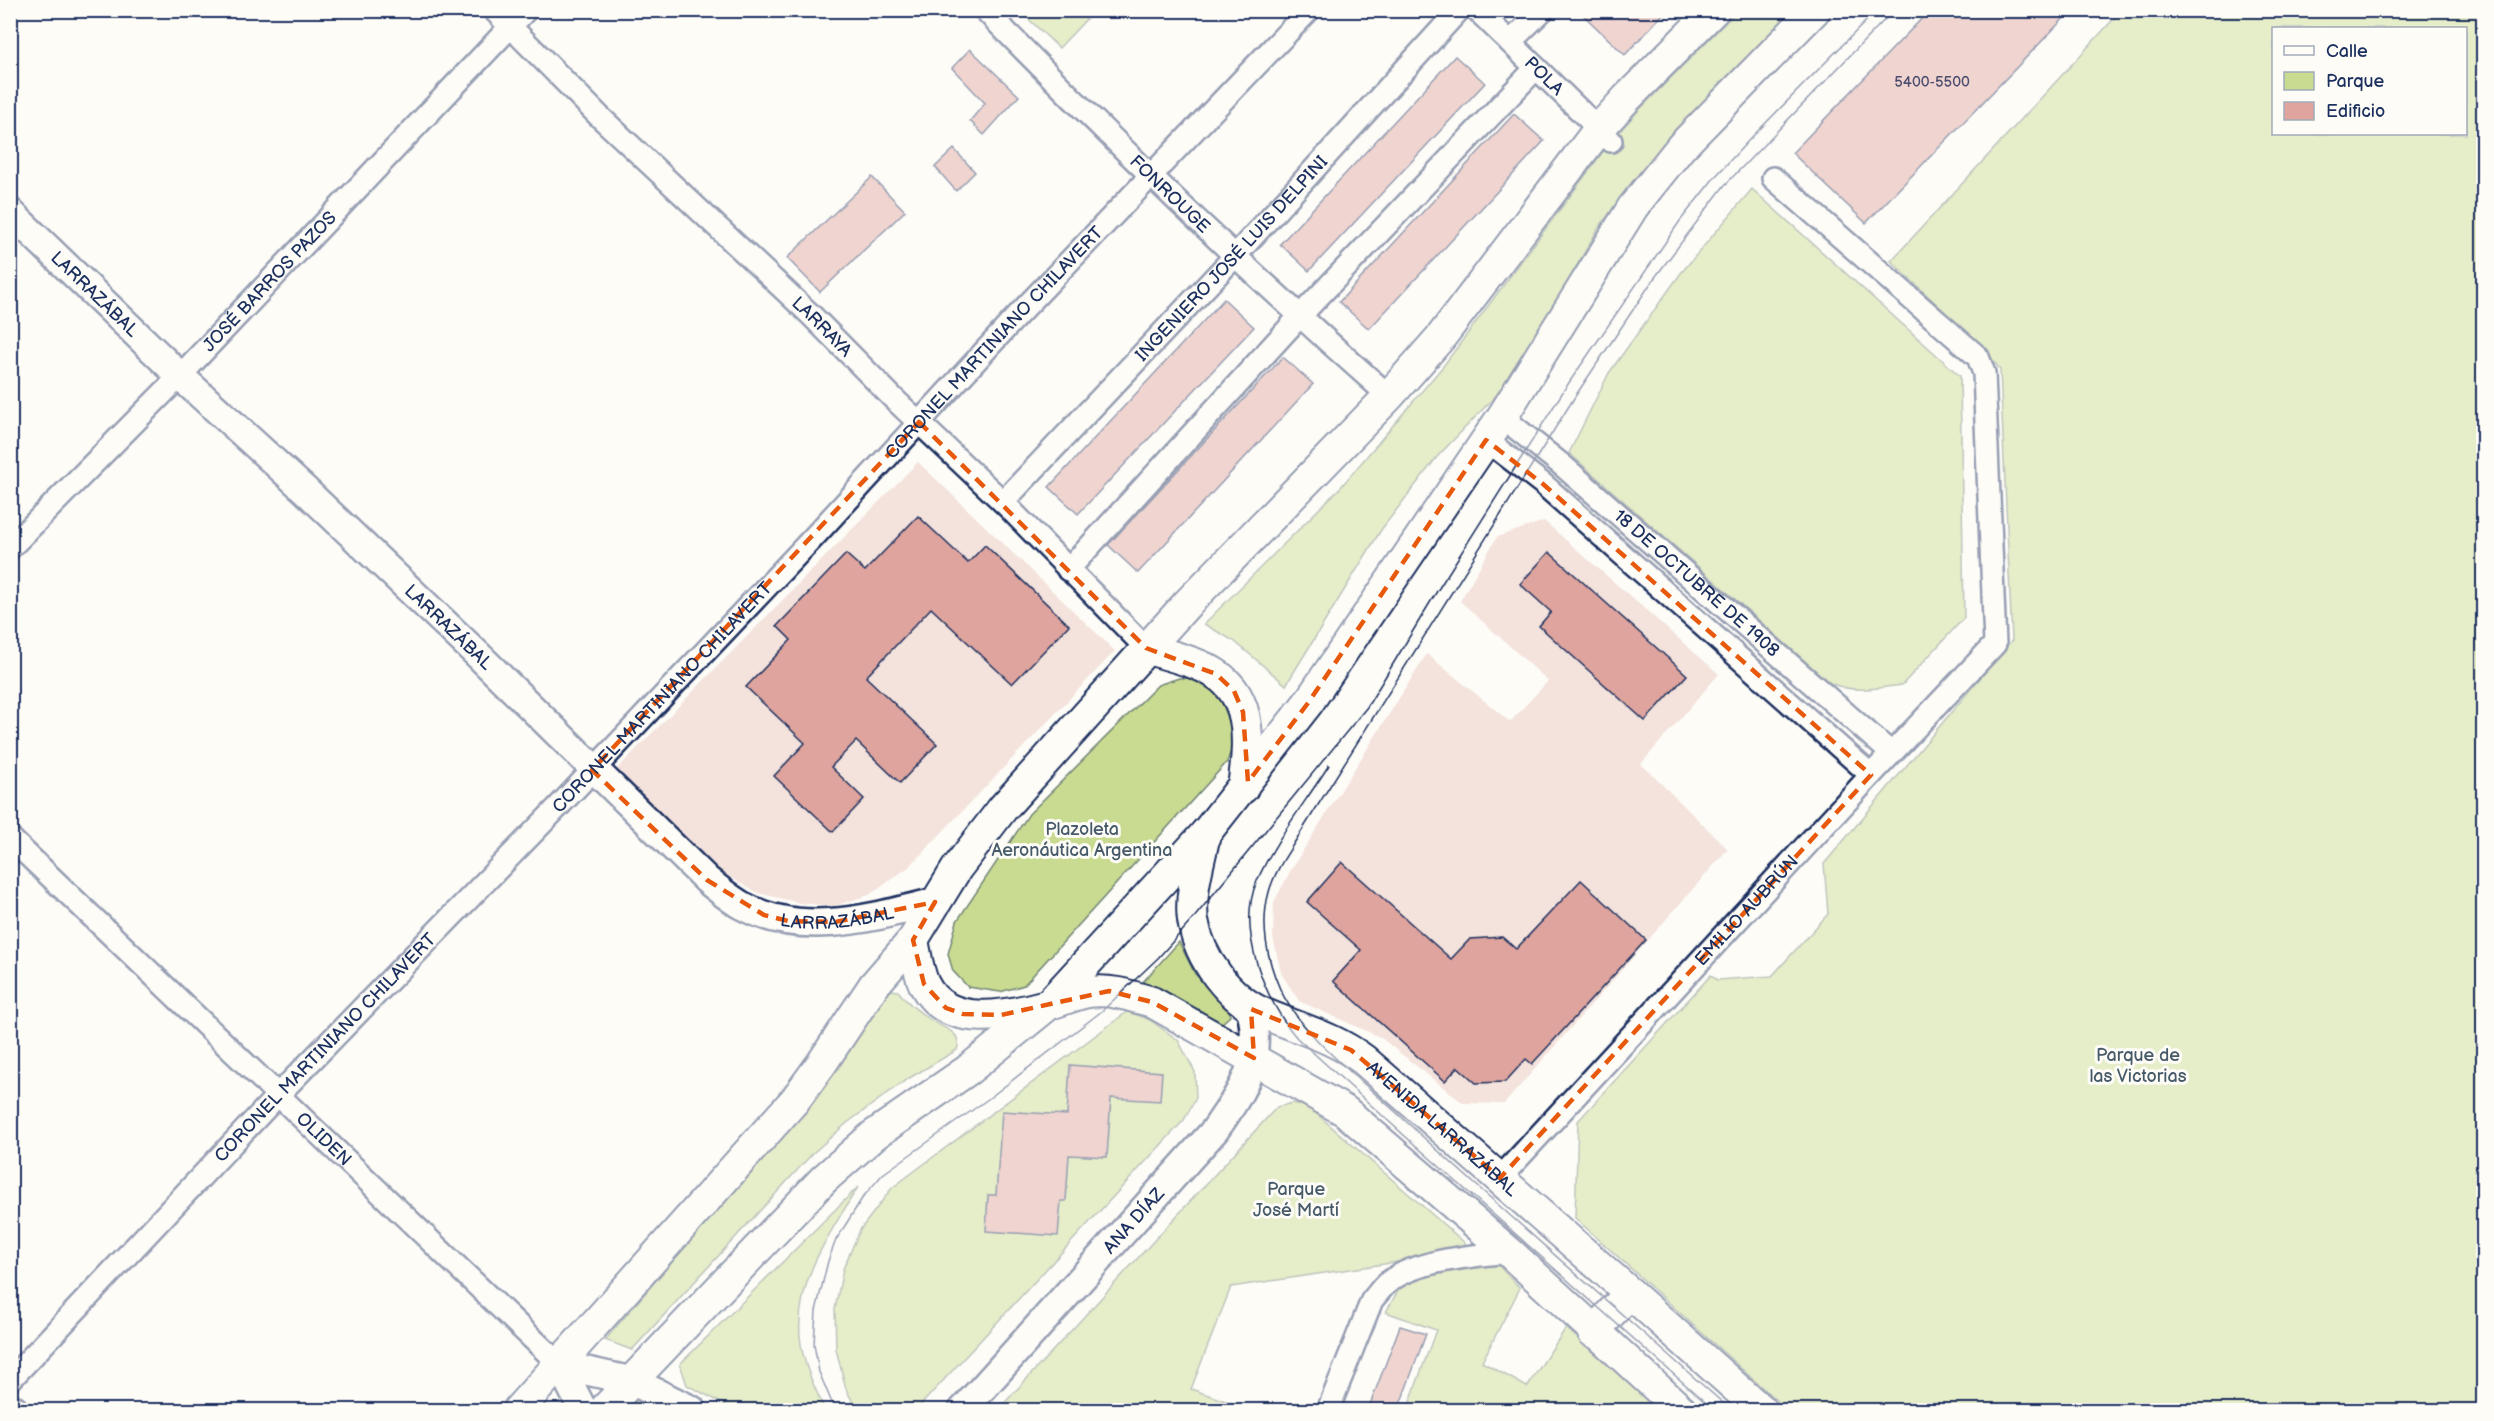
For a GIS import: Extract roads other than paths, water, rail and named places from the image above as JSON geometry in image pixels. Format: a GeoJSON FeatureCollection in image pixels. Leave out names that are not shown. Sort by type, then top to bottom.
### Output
{"type":"FeatureCollection","features":[{"type":"Feature","properties":{"kind":"main road"},"geometry":{"type":"LineString","coordinates":[[518,1410],[795,1100],[874,985],[913,940],[979,836],[1146,648],[1389,396],[1441,337],[1605,135],[1626,99],[1714,10]]}},
{"type":"Feature","properties":{"kind":"main road"},"geometry":{"type":"LineString","coordinates":[[604,1410],[838,1166],[874,1135],[968,1070],[1011,1037],[1049,1004],[1205,834],[1308,703],[1494,428],[1633,207],[1681,147],[1815,10]]}},
{"type":"Feature","properties":{"kind":"main road"},"geometry":{"type":"LineString","coordinates":[[1146,648],[1195,664],[1216,674],[1234,691],[1244,712],[1248,731],[1243,788]]}},
{"type":"Feature","properties":{"kind":"main road","name":"AVENIDA LARRAZÁBAL"},"geometry":{"type":"LineString","coordinates":[[1205,834],[1196,882],[1193,919],[1200,944],[1208,960],[1236,996],[1250,1007],[1332,1039],[1351,1050],[1500,1178],[1761,1410]]}},
{"type":"Feature","properties":{"kind":"main road"},"geometry":{"type":"LineString","coordinates":[[913,940],[924,984],[933,997],[946,1008],[963,1014],[1000,1015],[1089,992],[1122,993],[1152,1002],[1345,1111],[1509,1252],[1593,1332],[1681,1410]]}},
{"type":"Feature","properties":{"kind":"main road"},"geometry":{"type":"LineString","coordinates":[[1593,1332],[1630,1293]]}},
{"type":"Feature","properties":{"kind":"street","name":"LARRAYA"},"geometry":{"type":"LineString","coordinates":[[494,10],[599,116],[810,314],[894,399],[1003,502],[1146,648]]}},
{"type":"Feature","properties":{"kind":"street","name":"JOSÉ BARROS PAZOS"},"geometry":{"type":"LineString","coordinates":[[10,548],[180,376],[526,10]]}},
{"type":"Feature","properties":{"kind":"street","name":"FONROUGE"},"geometry":{"type":"LineString","coordinates":[[984,10],[1152,177],[1299,317],[1389,396]]}},
{"type":"Feature","properties":{"kind":"street","name":"CORONEL MARTINIANO CHILAVERT"},"geometry":{"type":"LineString","coordinates":[[10,1380],[277,1096],[812,539],[919,422],[1309,10]]}},
{"type":"Feature","properties":{"kind":"street","name":"INGENIERO JOSÉ LUIS DELPINI"},"geometry":{"type":"LineString","coordinates":[[1003,502],[1235,256],[1459,10]]}},
{"type":"Feature","properties":{"kind":"street","name":"POLA"},"geometry":{"type":"LineString","coordinates":[[1477,10],[1605,135]]}},
{"type":"Feature","properties":{"kind":"street"},"geometry":{"type":"LineString","coordinates":[[1510,42],[1542,10]]}},
{"type":"Feature","properties":{"kind":"street"},"geometry":{"type":"LineString","coordinates":[[1068,570],[1299,317],[1536,68]]}},
{"type":"Feature","properties":{"kind":"street","name":"EMILIO AUBRÚN"},"geometry":{"type":"LineString","coordinates":[[1500,1178],[1891,753],[1995,645],[1984,373],[1978,357],[1773,178]]}},
{"type":"Feature","properties":{"kind":"street","name":"LARRAZÁBAL"},"geometry":{"type":"LineString","coordinates":[[10,212],[180,376],[305,490],[433,612],[707,880],[742,906],[788,921],[861,920],[935,902]]}},
{"type":"Feature","properties":{"kind":"street","name":"18 DE OCTUBRE DE 1908"},"geometry":{"type":"LineString","coordinates":[[1494,428],[1570,472],[1891,753]]}},
{"type":"Feature","properties":{"kind":"street","name":"18 DE OCTUBRE DE 1908"},"geometry":{"type":"LineString","coordinates":[[1494,428],[1543,484],[1871,775]]}},
{"type":"Feature","properties":{"kind":"street","name":"OLIDEN"},"geometry":{"type":"LineString","coordinates":[[10,838],[560,1365]]}},
{"type":"Feature","properties":{"kind":"street","name":"ANA DÍAZ"},"geometry":{"type":"LineString","coordinates":[[963,1410],[1202,1146],[1237,1096],[1254,1058],[1255,1032],[1250,1007]]}},
{"type":"Feature","properties":{"kind":"street"},"geometry":{"type":"LineString","coordinates":[[1328,1410],[1372,1300],[1384,1285],[1397,1276],[1428,1266],[1473,1256],[1509,1252]]}},
{"type":"Feature","properties":{"kind":"street"},"geometry":{"type":"LineString","coordinates":[[560,1365],[632,1381],[692,1410]]}},
{"type":"Feature","properties":{"kind":"street"},"geometry":{"type":"LineString","coordinates":[[560,1365],[583,1410]]}},
{"type":"Feature","properties":{"kind":"street"},"geometry":{"type":"LineString","coordinates":[[10,1407],[14,1410]]}},
{"type":"Feature","properties":{"kind":"tram line"},"geometry":{"type":"LineString","coordinates":[[835,1410],[819,1372],[814,1344],[816,1311],[828,1261],[836,1240],[863,1197],[883,1174],[988,1099],[1102,1011],[1158,958],[1193,919],[1367,707],[1566,387],[1680,221],[1714,178],[1750,139],[1877,10]]}},
{"type":"Feature","properties":{"kind":"tram line"},"geometry":{"type":"LineString","coordinates":[[1731,1410],[1480,1189],[1317,1040],[1290,1006],[1275,978],[1266,942],[1266,904],[1274,878],[1288,852],[1576,395],[1653,280],[1724,186],[1894,10]]}},
{"type":"Feature","properties":{"kind":"tram line"},"geometry":{"type":"LineString","coordinates":[[1329,765],[1272,851],[1257,881],[1251,900],[1252,942],[1257,964],[1274,1005],[1297,1038],[1714,1410]]}},
{"type":"Feature","properties":{"kind":"park label","name":"Plazoleta Aeronáutica Argentina"},"geometry":{"type":"Point","coordinates":[1082,839]}},
{"type":"Feature","properties":{"kind":"park label","name":"Parque de las Victorias"},"geometry":{"type":"Point","coordinates":[2138,1065]}},
{"type":"Feature","properties":{"kind":"park label","name":"Parque José Martí"},"geometry":{"type":"Point","coordinates":[1296,1199]}}]}
